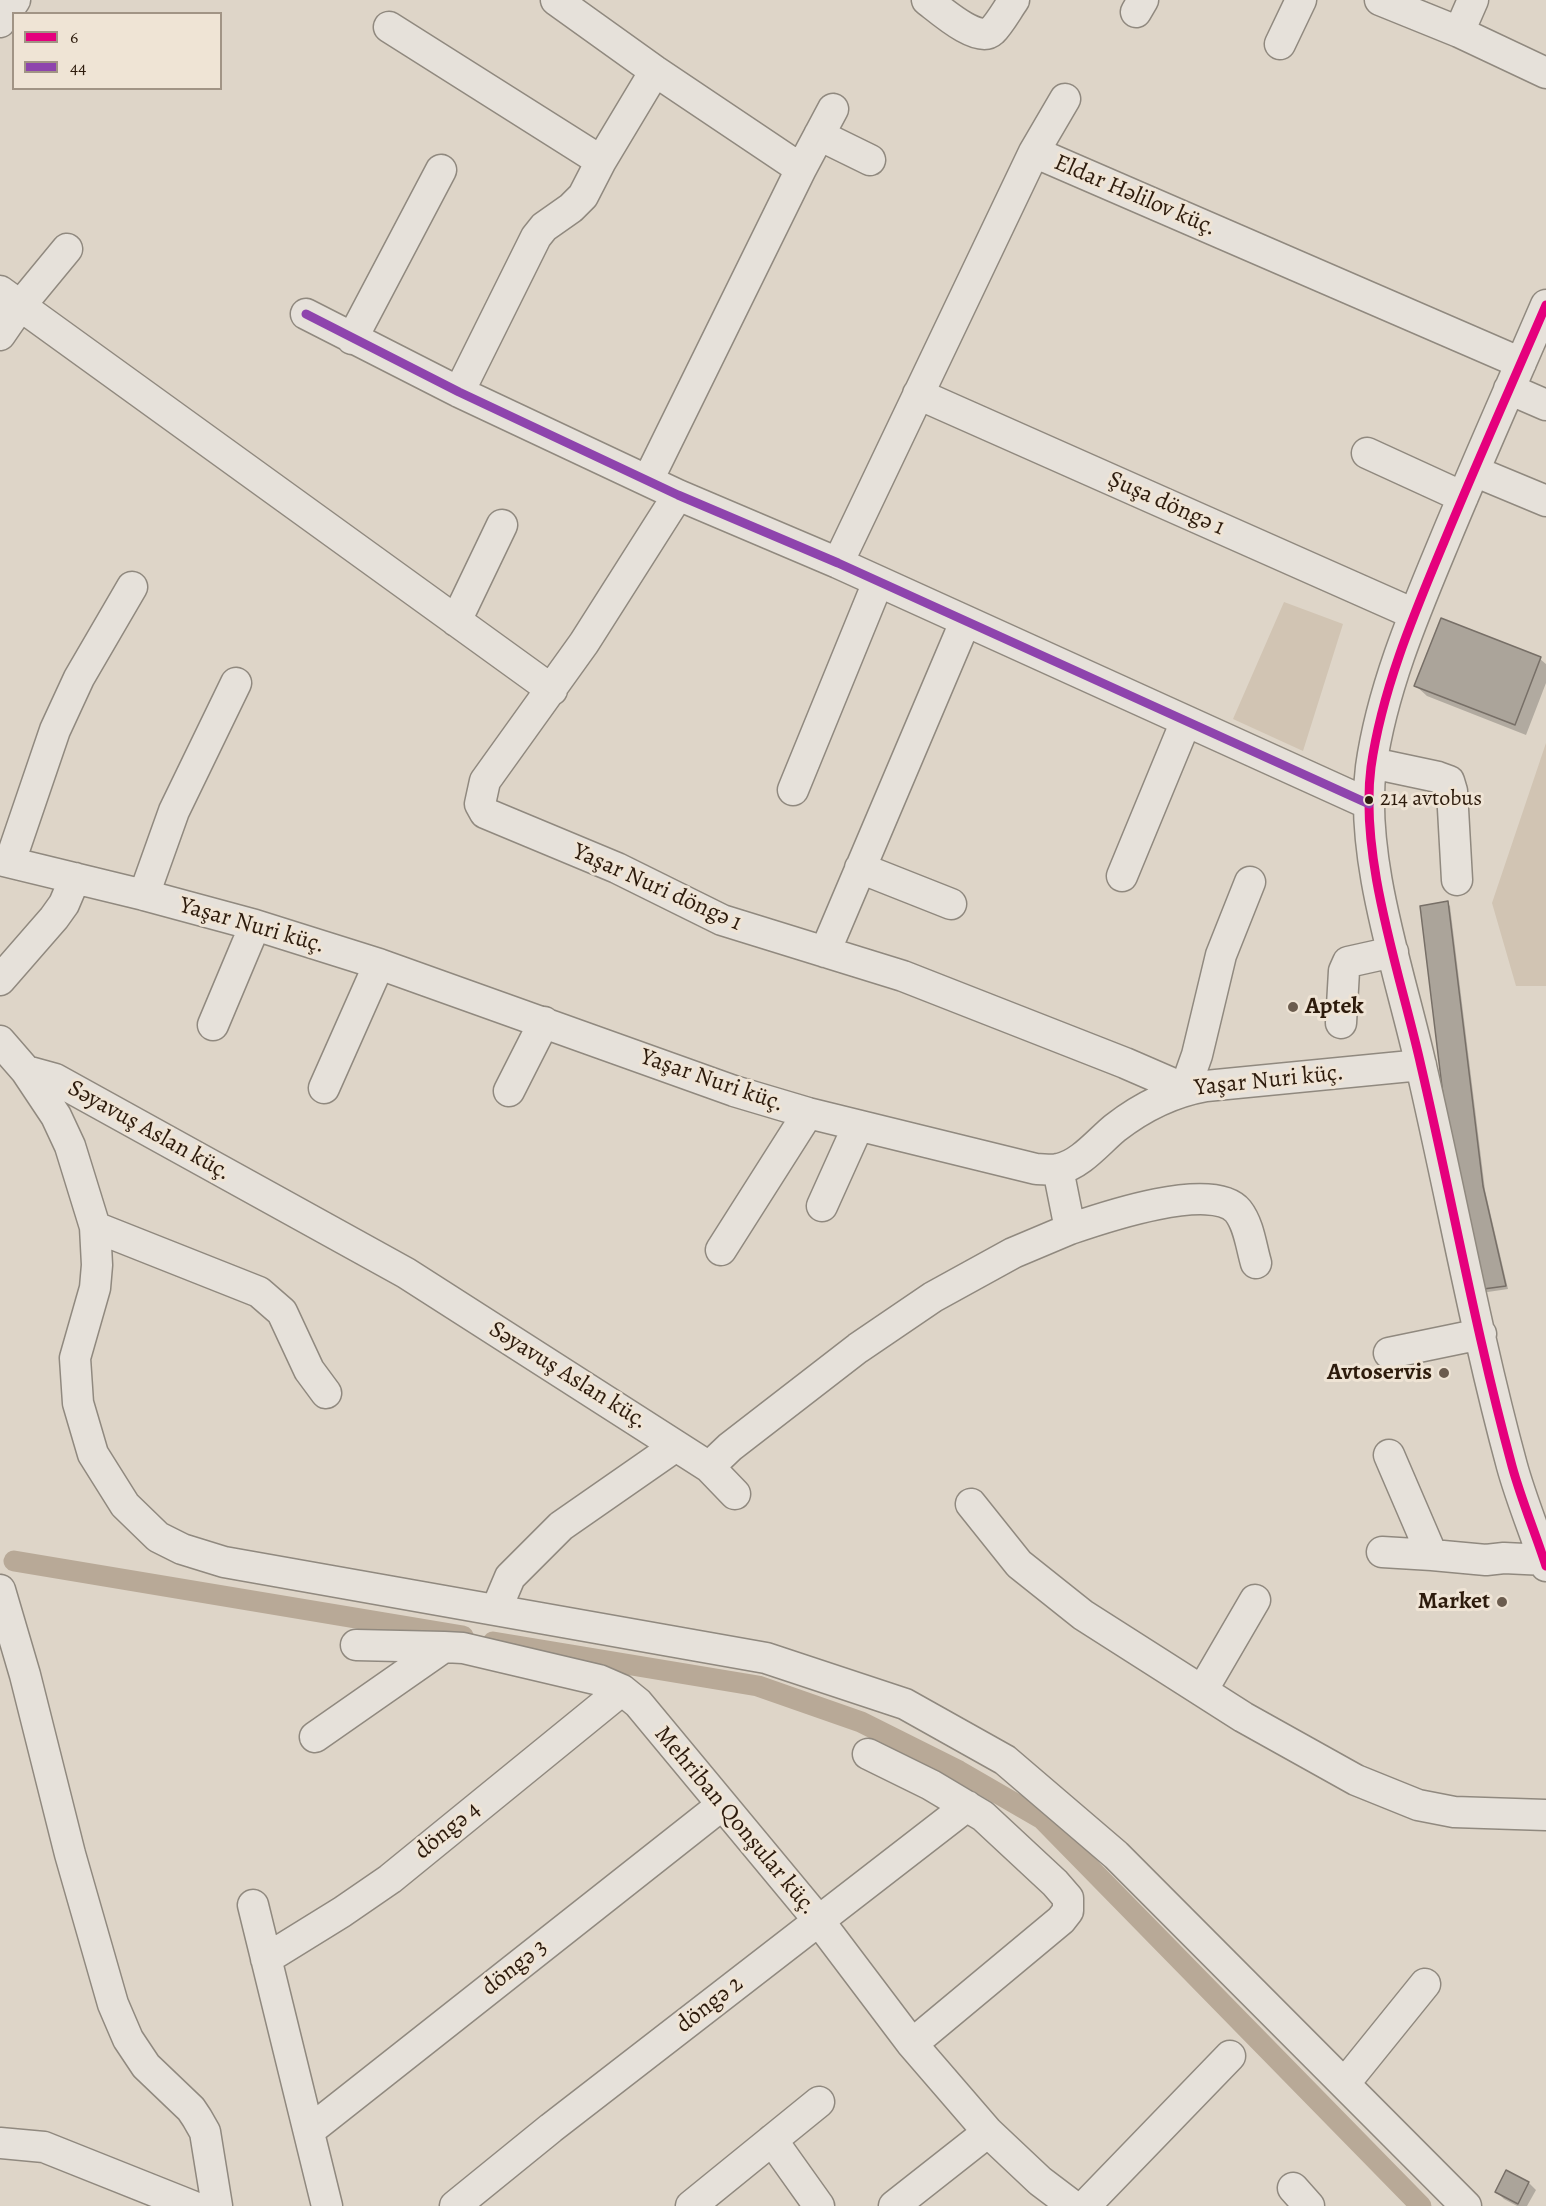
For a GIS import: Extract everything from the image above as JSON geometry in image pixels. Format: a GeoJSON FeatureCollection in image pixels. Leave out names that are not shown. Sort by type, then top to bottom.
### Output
{"type":"FeatureCollection","features":[{"type":"Feature","properties":{"kind":"street"},"geometry":{"type":"LineString","coordinates":[[0,22],[15,0]]}},
{"type":"Feature","properties":{"kind":"street"},"geometry":{"type":"LineString","coordinates":[[556,0],[655,71],[801,169]]}},
{"type":"Feature","properties":{"kind":"street"},"geometry":{"type":"LineString","coordinates":[[927,0],[970,30],[982,35],[991,32],[1014,0]]}},
{"type":"Feature","properties":{"kind":"street"},"geometry":{"type":"LineString","coordinates":[[1280,44],[1301,0]]}},
{"type":"Feature","properties":{"kind":"street"},"geometry":{"type":"LineString","coordinates":[[1380,0],[1459,32],[1546,73]]}},
{"type":"Feature","properties":{"kind":"street"},"geometry":{"type":"LineString","coordinates":[[1459,32],[1473,0]]}},
{"type":"Feature","properties":{"kind":"street"},"geometry":{"type":"LineString","coordinates":[[389,27],[601,161]]}},
{"type":"Feature","properties":{"kind":"street"},"geometry":{"type":"LineString","coordinates":[[459,392],[536,237],[544,227],[571,208],[583,196],[601,161],[655,71]]}},
{"type":"Feature","properties":{"kind":"street"},"geometry":{"type":"LineString","coordinates":[[1034,152],[1065,99]]}},
{"type":"Feature","properties":{"kind":"street"},"geometry":{"type":"LineString","coordinates":[[648,480],[801,169],[833,109]]}},
{"type":"Feature","properties":{"kind":"street"},"geometry":{"type":"LineString","coordinates":[[819,135],[870,160]]}},
{"type":"Feature","properties":{"kind":"street","name":"Eldar Həlilov küç."},"geometry":{"type":"LineString","coordinates":[[837,563],[1034,152],[1515,376],[1546,405]]}},
{"type":"Feature","properties":{"kind":"street"},"geometry":{"type":"LineString","coordinates":[[352,339],[441,170]]}},
{"type":"Feature","properties":{"kind":"street"},"geometry":{"type":"LineString","coordinates":[[0,335],[10,298],[67,249]]}},
{"type":"Feature","properties":{"kind":"street"},"geometry":{"type":"LineString","coordinates":[[10,298],[552,690]]}},
{"type":"Feature","properties":{"kind":"street"},"geometry":{"type":"LineString","coordinates":[[1382,1552],[1546,1562],[1512,1468],[1421,1065],[1383,910],[1373,853],[1369,804],[1376,739],[1413,614],[1546,305]]}},
{"type":"Feature","properties":{"kind":"street"},"geometry":{"type":"LineString","coordinates":[[306,314],[459,392],[678,495],[837,563],[1369,804]]}},
{"type":"Feature","properties":{"kind":"street","name":"Şuşa döngə 1"},"geometry":{"type":"LineString","coordinates":[[918,394],[1413,614]]}},
{"type":"Feature","properties":{"kind":"street"},"geometry":{"type":"LineString","coordinates":[[1367,453],[1468,484],[1546,501]]}},
{"type":"Feature","properties":{"kind":"street","name":"Yaşar Nuri döngə 1"},"geometry":{"type":"LineString","coordinates":[[678,495],[552,690],[485,782],[480,804],[485,813],[617,868],[722,920],[903,976],[1125,1063],[1185,1089]]}},
{"type":"Feature","properties":{"kind":"street"},"geometry":{"type":"LineString","coordinates":[[456,621],[502,525]]}},
{"type":"Feature","properties":{"kind":"street"},"geometry":{"type":"LineString","coordinates":[[793,790],[878,582]]}},
{"type":"Feature","properties":{"kind":"street"},"geometry":{"type":"LineString","coordinates":[[5,861],[55,730],[79,678],[132,587]]}},
{"type":"Feature","properties":{"kind":"street"},"geometry":{"type":"LineString","coordinates":[[825,952],[965,622]]}},
{"type":"Feature","properties":{"kind":"street"},"geometry":{"type":"LineString","coordinates":[[144,894],[174,811],[236,682]]}},
{"type":"Feature","properties":{"kind":"street"},"geometry":{"type":"LineString","coordinates":[[1122,876],[1186,721]]}},
{"type":"Feature","properties":{"kind":"street"},"geometry":{"type":"LineString","coordinates":[[1372,763],[1449,781],[1452,791],[1457,880]]}},
{"type":"Feature","properties":{"kind":"street","name":"Yaşar Nuri küç."},"geometry":{"type":"LineString","coordinates":[[5,861],[144,894],[379,964],[734,1091],[858,1126],[1036,1169],[1058,1169],[1074,1164],[1115,1128],[1160,1100],[1185,1089],[1421,1065]]}},
{"type":"Feature","properties":{"kind":"street"},"geometry":{"type":"LineString","coordinates":[[860,868],[951,904]]}},
{"type":"Feature","properties":{"kind":"street"},"geometry":{"type":"LineString","coordinates":[[0,980],[54,918],[64,904],[75,878]]}},
{"type":"Feature","properties":{"kind":"street"},"geometry":{"type":"LineString","coordinates":[[1185,1089],[1197,1055],[1221,955],[1250,882]]}},
{"type":"Feature","properties":{"kind":"street"},"geometry":{"type":"LineString","coordinates":[[213,1025],[255,926]]}},
{"type":"Feature","properties":{"kind":"street"},"geometry":{"type":"LineString","coordinates":[[1341,1023],[1344,971],[1348,962],[1393,952]]}},
{"type":"Feature","properties":{"kind":"street"},"geometry":{"type":"LineString","coordinates":[[324,1088],[379,964]]}},
{"type":"Feature","properties":{"kind":"street"},"geometry":{"type":"LineString","coordinates":[[509,1091],[544,1022]]}},
{"type":"Feature","properties":{"kind":"street"},"geometry":{"type":"LineString","coordinates":[[0,1041],[26,1071],[56,1116],[70,1146],[95,1227],[98,1264],[95,1288],[75,1358],[78,1403],[93,1454],[125,1505],[158,1537],[182,1549],[224,1562],[766,1658],[905,1704],[1005,1760],[1116,1855],[1466,2206]]}},
{"type":"Feature","properties":{"kind":"street","name":"Səyavuş Aslan küç."},"geometry":{"type":"LineString","coordinates":[[26,1071],[55,1079],[406,1273],[709,1467],[735,1494]]}},
{"type":"Feature","properties":{"kind":"street"},"geometry":{"type":"LineString","coordinates":[[721,1250],[808,1113]]}},
{"type":"Feature","properties":{"kind":"street"},"geometry":{"type":"LineString","coordinates":[[822,1206],[858,1126]]}},
{"type":"Feature","properties":{"kind":"street"},"geometry":{"type":"LineString","coordinates":[[1058,1169],[1070,1229]]}},
{"type":"Feature","properties":{"kind":"street"},"geometry":{"type":"LineString","coordinates":[[709,1467],[730,1447],[858,1348],[933,1297],[1013,1253],[1070,1229],[1134,1208],[1176,1202],[1209,1200],[1228,1202],[1238,1210],[1246,1224],[1256,1263]]}},
{"type":"Feature","properties":{"kind":"street"},"geometry":{"type":"LineString","coordinates":[[95,1227],[259,1292],[282,1312],[309,1370],[326,1393]]}},
{"type":"Feature","properties":{"kind":"street"},"geometry":{"type":"LineString","coordinates":[[1389,1353],[1481,1334]]}},
{"type":"Feature","properties":{"kind":"street"},"geometry":{"type":"LineString","coordinates":[[496,1610],[510,1576],[561,1526],[676,1446]]}},
{"type":"Feature","properties":{"kind":"street"},"geometry":{"type":"LineString","coordinates":[[1389,1455],[1432,1555]]}},
{"type":"Feature","properties":{"kind":"street"},"geometry":{"type":"LineString","coordinates":[[971,1504],[1019,1564],[1083,1615],[1243,1717],[1356,1780],[1419,1805],[1454,1812],[1546,1815]]}},
{"type":"Feature","properties":{"kind":"street"},"geometry":{"type":"LineString","coordinates":[[0,1590],[25,1675],[70,1854],[113,2004],[128,2039],[146,2066],[191,2109],[205,2132],[217,2206]]}},
{"type":"Feature","properties":{"kind":"street"},"geometry":{"type":"LineString","coordinates":[[1202,1691],[1255,1600]]}},
{"type":"Feature","properties":{"kind":"street","name":"Mehriban Qonşular küç."},"geometry":{"type":"LineString","coordinates":[[357,1645],[462,1648],[599,1680],[622,1690],[638,1703],[819,1922],[912,2044],[988,2132],[1040,2181],[1073,2206]]}},
{"type":"Feature","properties":{"kind":"street"},"geometry":{"type":"LineString","coordinates":[[315,1737],[444,1647]]}},
{"type":"Feature","properties":{"kind":"street","name":"döngə 4"},"geometry":{"type":"LineString","coordinates":[[266,1959],[342,1912],[390,1878],[622,1690]]}},
{"type":"Feature","properties":{"kind":"street"},"geometry":{"type":"LineString","coordinates":[[868,1754],[931,1785],[983,1816],[1068,1898],[1068,1911],[1061,1920],[912,2044]]}},
{"type":"Feature","properties":{"kind":"street","name":"döngə 3"},"geometry":{"type":"LineString","coordinates":[[309,2131],[722,1805]]}},
{"type":"Feature","properties":{"kind":"street","name":"döngə 2"},"geometry":{"type":"LineString","coordinates":[[455,2206],[551,2128],[967,1806]]}},
{"type":"Feature","properties":{"kind":"street"},"geometry":{"type":"LineString","coordinates":[[253,1905],[327,2206]]}},
{"type":"Feature","properties":{"kind":"street"},"geometry":{"type":"LineString","coordinates":[[1345,2083],[1425,1984]]}},
{"type":"Feature","properties":{"kind":"street"},"geometry":{"type":"LineString","coordinates":[[1085,2206],[1230,2056]]}},
{"type":"Feature","properties":{"kind":"street"},"geometry":{"type":"LineString","coordinates":[[690,2206],[819,2102]]}},
{"type":"Feature","properties":{"kind":"street"},"geometry":{"type":"LineString","coordinates":[[894,2206],[988,2132]]}},
{"type":"Feature","properties":{"kind":"street"},"geometry":{"type":"LineString","coordinates":[[772,2140],[819,2206]]}},
{"type":"Feature","properties":{"kind":"street"},"geometry":{"type":"LineString","coordinates":[[0,2143],[44,2146],[192,2206]]}},
{"type":"Feature","properties":{"kind":"shaded area"},"geometry":{"type":"Polygon","coordinates":[[[1284,602],[1343,624],[1303,751],[1233,719],[1284,602]]]}},
{"type":"Feature","properties":{"kind":"shaded area"},"geometry":{"type":"Polygon","coordinates":[[[1546,743],[1546,986],[1516,986],[1492,903],[1546,743]]]}},
{"type":"Feature","properties":{"kind":"building"},"geometry":{"type":"Polygon","coordinates":[[[1441,618],[1541,657],[1515,725],[1414,686],[1441,618]]]}},
{"type":"Feature","properties":{"kind":"building"},"geometry":{"type":"Polygon","coordinates":[[[1448,901],[1483,1186],[1506,1286],[1476,1290],[1455,1194],[1420,906],[1448,901]]]}},
{"type":"Feature","properties":{"kind":"building"},"geometry":{"type":"Polygon","coordinates":[[[1506,2170],[1529,2182],[1518,2204],[1495,2192],[1506,2170]]]}},
{"type":"Feature","properties":{"kind":"waterway"},"geometry":{"type":"LineString","coordinates":[[14,1561],[463,1636]]}},
{"type":"Feature","properties":{"kind":"waterway"},"geometry":{"type":"LineString","coordinates":[[493,1642],[758,1686],[861,1722],[959,1771],[1042,1819],[1421,2206]]}},
{"type":"Feature","properties":{"kind":"transit line","name":"6"},"geometry":{"type":"LineString","coordinates":[[1546,305],[1456,512],[1400,652],[1376,738],[1371,767],[1369,803],[1371,840],[1384,917],[1421,1066],[1487,1367],[1516,1478],[1546,1566]]}},
{"type":"Feature","properties":{"kind":"transit line","name":"44"},"geometry":{"type":"LineString","coordinates":[[306,314],[459,392],[678,495],[838,563],[1369,804]]}},
{"type":"Feature","properties":{"kind":"place","name":"214 avtobus"},"geometry":{"type":"Point","coordinates":[1369,800]}},
{"type":"Feature","properties":{"kind":"place","name":"Aptek"},"geometry":{"type":"Point","coordinates":[1293,1007]}},
{"type":"Feature","properties":{"kind":"place","name":"Avtoservis"},"geometry":{"type":"Point","coordinates":[1444,1373]}},
{"type":"Feature","properties":{"kind":"place","name":"Market"},"geometry":{"type":"Point","coordinates":[1502,1602]}}]}
